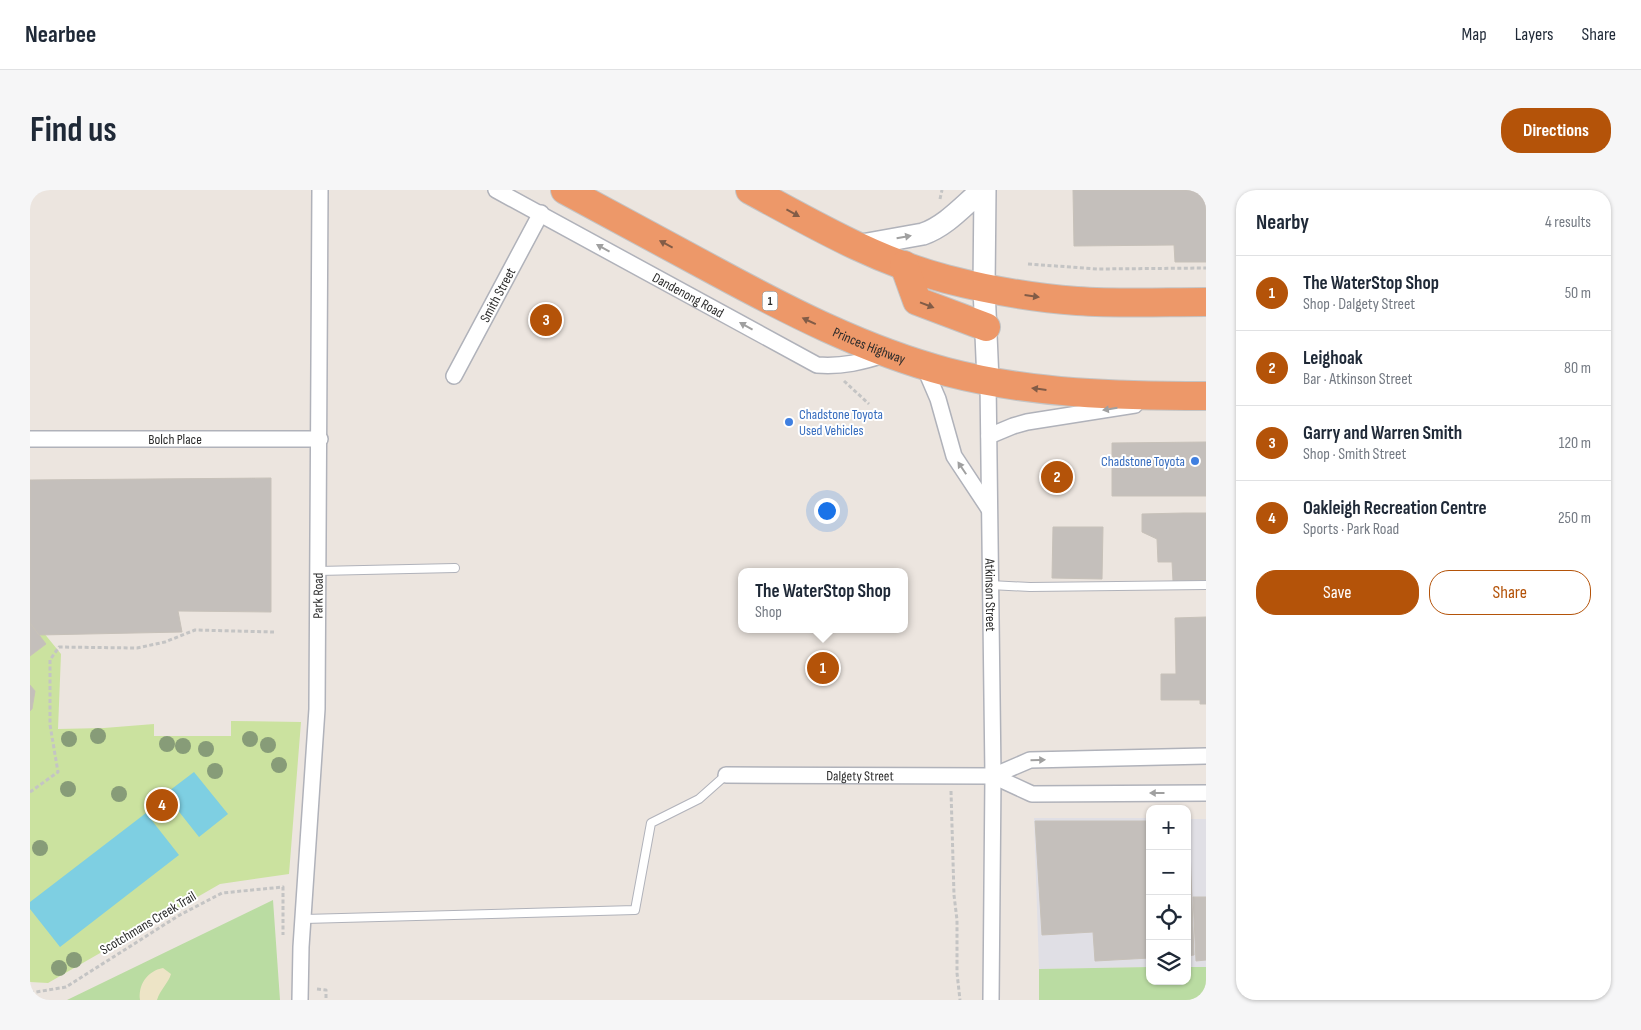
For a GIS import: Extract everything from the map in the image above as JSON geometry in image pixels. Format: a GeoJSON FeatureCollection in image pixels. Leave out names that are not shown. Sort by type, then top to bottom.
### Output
{"type":"FeatureCollection","features":[{"type":"Feature","properties":{"kind":"highway","name":"Princes Highway"},"geometry":{"type":"LineString","coordinates":[[565,190],[778,305],[820,326],[888,354],[988,381],[1035,389],[1142,396],[1199,396]]}},
{"type":"Feature","properties":{"kind":"highway"},"geometry":{"type":"LineString","coordinates":[[750,190],[856,246],[945,279],[984,288],[1076,301],[1206,302]]}},
{"type":"Feature","properties":{"kind":"highway"},"geometry":{"type":"LineString","coordinates":[[904,265],[917,301],[986,327]]}},
{"type":"Feature","properties":{"kind":"street","name":"Park Road"},"geometry":{"type":"LineString","coordinates":[[300,1000],[301,948],[317,709],[320,190]]}},
{"type":"Feature","properties":{"kind":"street","name":"Dandenong Road"},"geometry":{"type":"LineString","coordinates":[[496,190],[817,365],[834,366],[860,363],[888,354]]}},
{"type":"Feature","properties":{"kind":"street"},"geometry":{"type":"LineString","coordinates":[[856,246],[932,231],[984,190]]}},
{"type":"Feature","properties":{"kind":"street","name":"Atkinson Street"},"geometry":{"type":"LineString","coordinates":[[984,190],[984,288],[988,381],[993,776],[991,1000]]}},
{"type":"Feature","properties":{"kind":"street","name":"Smith Street"},"geometry":{"type":"LineString","coordinates":[[454,376],[540,213]]}},
{"type":"Feature","properties":{"kind":"street"},"geometry":{"type":"LineString","coordinates":[[923,364],[938,399],[954,456],[989,509]]}},
{"type":"Feature","properties":{"kind":"street"},"geometry":{"type":"LineString","coordinates":[[989,436],[1027,422],[1199,396]]}},
{"type":"Feature","properties":{"kind":"street","name":"Bolch Place"},"geometry":{"type":"LineString","coordinates":[[30,439],[320,439]]}},
{"type":"Feature","properties":{"kind":"street","name":"Dalgety Street"},"geometry":{"type":"LineString","coordinates":[[726,775],[993,776],[1030,760],[1206,756]]}},
{"type":"Feature","properties":{"kind":"street","name":"Dalgety Street"},"geometry":{"type":"LineString","coordinates":[[993,776],[1032,794],[1206,793]]}},
{"type":"Feature","properties":{"kind":"lane"},"geometry":{"type":"LineString","coordinates":[[318,571],[455,568]]}},
{"type":"Feature","properties":{"kind":"lane"},"geometry":{"type":"LineString","coordinates":[[990,585],[1030,587],[1206,586]]}},
{"type":"Feature","properties":{"kind":"lane"},"geometry":{"type":"LineString","coordinates":[[304,919],[635,910],[651,823],[699,799],[726,775]]}},
{"type":"Feature","properties":{"kind":"path"},"geometry":{"type":"LineString","coordinates":[[1028,264],[1098,269],[1206,268]]}},
{"type":"Feature","properties":{"kind":"path"},"geometry":{"type":"LineString","coordinates":[[30,792],[58,772],[50,725],[50,660],[59,647],[137,648],[165,642],[195,630],[274,632]]}},
{"type":"Feature","properties":{"kind":"path"},"geometry":{"type":"LineString","coordinates":[[951,785],[954,895],[957,920],[957,982],[960,1000]]}},
{"type":"Feature","properties":{"kind":"path","name":"Scotchmans Creek Trail"},"geometry":{"type":"LineString","coordinates":[[30,993],[66,987],[178,916],[222,893],[283,887]]}},
{"type":"Feature","properties":{"kind":"path"},"geometry":{"type":"LineString","coordinates":[[326,990],[326,1000]]}},
{"type":"Feature","properties":{"kind":"shaded area"},"geometry":{"type":"Polygon","coordinates":[[[1034,818],[1146,818],[1146,967],[1039,969],[1034,818]]]}},
{"type":"Feature","properties":{"kind":"shaded area"},"geometry":{"type":"Polygon","coordinates":[[[1191,819],[1206,819],[1206,967],[1191,967],[1191,819]]]}},
{"type":"Feature","properties":{"kind":"green space"},"geometry":{"type":"Polygon","coordinates":[[[30,616],[61,654],[58,729],[154,724],[154,736],[231,736],[231,721],[301,722],[289,874],[220,884],[48,983],[30,982],[30,616]]]}},
{"type":"Feature","properties":{"kind":"green space"},"geometry":{"type":"Polygon","coordinates":[[[273,900],[280,1000],[67,1000],[273,900]]]}},
{"type":"Feature","properties":{"kind":"green space"},"geometry":{"type":"Polygon","coordinates":[[[1146,967],[1146,985],[1191,985],[1191,967],[1206,967],[1206,1000],[1039,1000],[1039,969],[1146,967]]]}},
{"type":"Feature","properties":{"kind":"sand"},"geometry":{"type":"Polygon","coordinates":[[[163,968],[171,974],[157,1000],[140,1000],[140,989],[145,979],[152,972],[163,968]]]}},
{"type":"Feature","properties":{"kind":"water"},"geometry":{"type":"Polygon","coordinates":[[[194,772],[228,814],[199,837],[165,794],[194,772]]]}},
{"type":"Feature","properties":{"kind":"water"},"geometry":{"type":"Polygon","coordinates":[[[146,813],[179,855],[60,947],[30,909],[30,902],[146,813]]]}},
{"type":"Feature","properties":{"kind":"building"},"geometry":{"type":"Polygon","coordinates":[[[1073,190],[1206,190],[1206,262],[1175,262],[1174,245],[1074,246],[1073,190]]]}},
{"type":"Feature","properties":{"kind":"building"},"geometry":{"type":"Polygon","coordinates":[[[1206,442],[1206,496],[1112,496],[1112,443],[1206,442]]]}},
{"type":"Feature","properties":{"kind":"building"},"geometry":{"type":"Polygon","coordinates":[[[271,478],[271,612],[178,611],[182,632],[39,635],[30,623],[30,480],[271,478]]]}},
{"type":"Feature","properties":{"kind":"building"},"geometry":{"type":"Polygon","coordinates":[[[1206,513],[1206,580],[1173,581],[1172,562],[1158,562],[1157,539],[1142,532],[1142,514],[1206,513]]]}},
{"type":"Feature","properties":{"kind":"building"},"geometry":{"type":"Polygon","coordinates":[[[1053,527],[1103,527],[1102,579],[1052,578],[1053,527]]]}},
{"type":"Feature","properties":{"kind":"building"},"geometry":{"type":"Polygon","coordinates":[[[1206,617],[1206,704],[1200,704],[1200,700],[1161,700],[1161,674],[1176,674],[1175,618],[1206,617]]]}},
{"type":"Feature","properties":{"kind":"building"},"geometry":{"type":"Polygon","coordinates":[[[30,623],[46,644],[30,656],[30,623]]]}},
{"type":"Feature","properties":{"kind":"building"},"geometry":{"type":"Polygon","coordinates":[[[30,685],[35,691],[30,711],[30,685]]]}},
{"type":"Feature","properties":{"kind":"building"},"geometry":{"type":"Polygon","coordinates":[[[1035,821],[1146,821],[1146,958],[1095,961],[1093,932],[1042,935],[1035,821]]]}},
{"type":"Feature","properties":{"kind":"building"},"geometry":{"type":"Polygon","coordinates":[[[1191,875],[1194,955],[1191,955],[1191,875]]]}},
{"type":"Feature","properties":{"kind":"building"},"geometry":{"type":"Polygon","coordinates":[[[1193,897],[1206,897],[1206,960],[1196,961],[1193,897]]]}},
{"type":"Feature","properties":{"kind":"place","name":"Garry and Warren Smith"},"geometry":{"type":"Point","coordinates":[546,320]}},
{"type":"Feature","properties":{"kind":"place","name":"Chadstone Toyota Used Vehicles"},"geometry":{"type":"Point","coordinates":[789,422]}},
{"type":"Feature","properties":{"kind":"place","name":"Chadstone Toyota"},"geometry":{"type":"Point","coordinates":[1195,461]}},
{"type":"Feature","properties":{"kind":"place","name":"Leighoak"},"geometry":{"type":"Point","coordinates":[1057,477]}},
{"type":"Feature","properties":{"kind":"place","name":"The WaterStop Shop"},"geometry":{"type":"Point","coordinates":[823,668]}},
{"type":"Feature","properties":{"kind":"place","name":"Oakleigh Recreation Centre"},"geometry":{"type":"Point","coordinates":[162,805]}}]}
